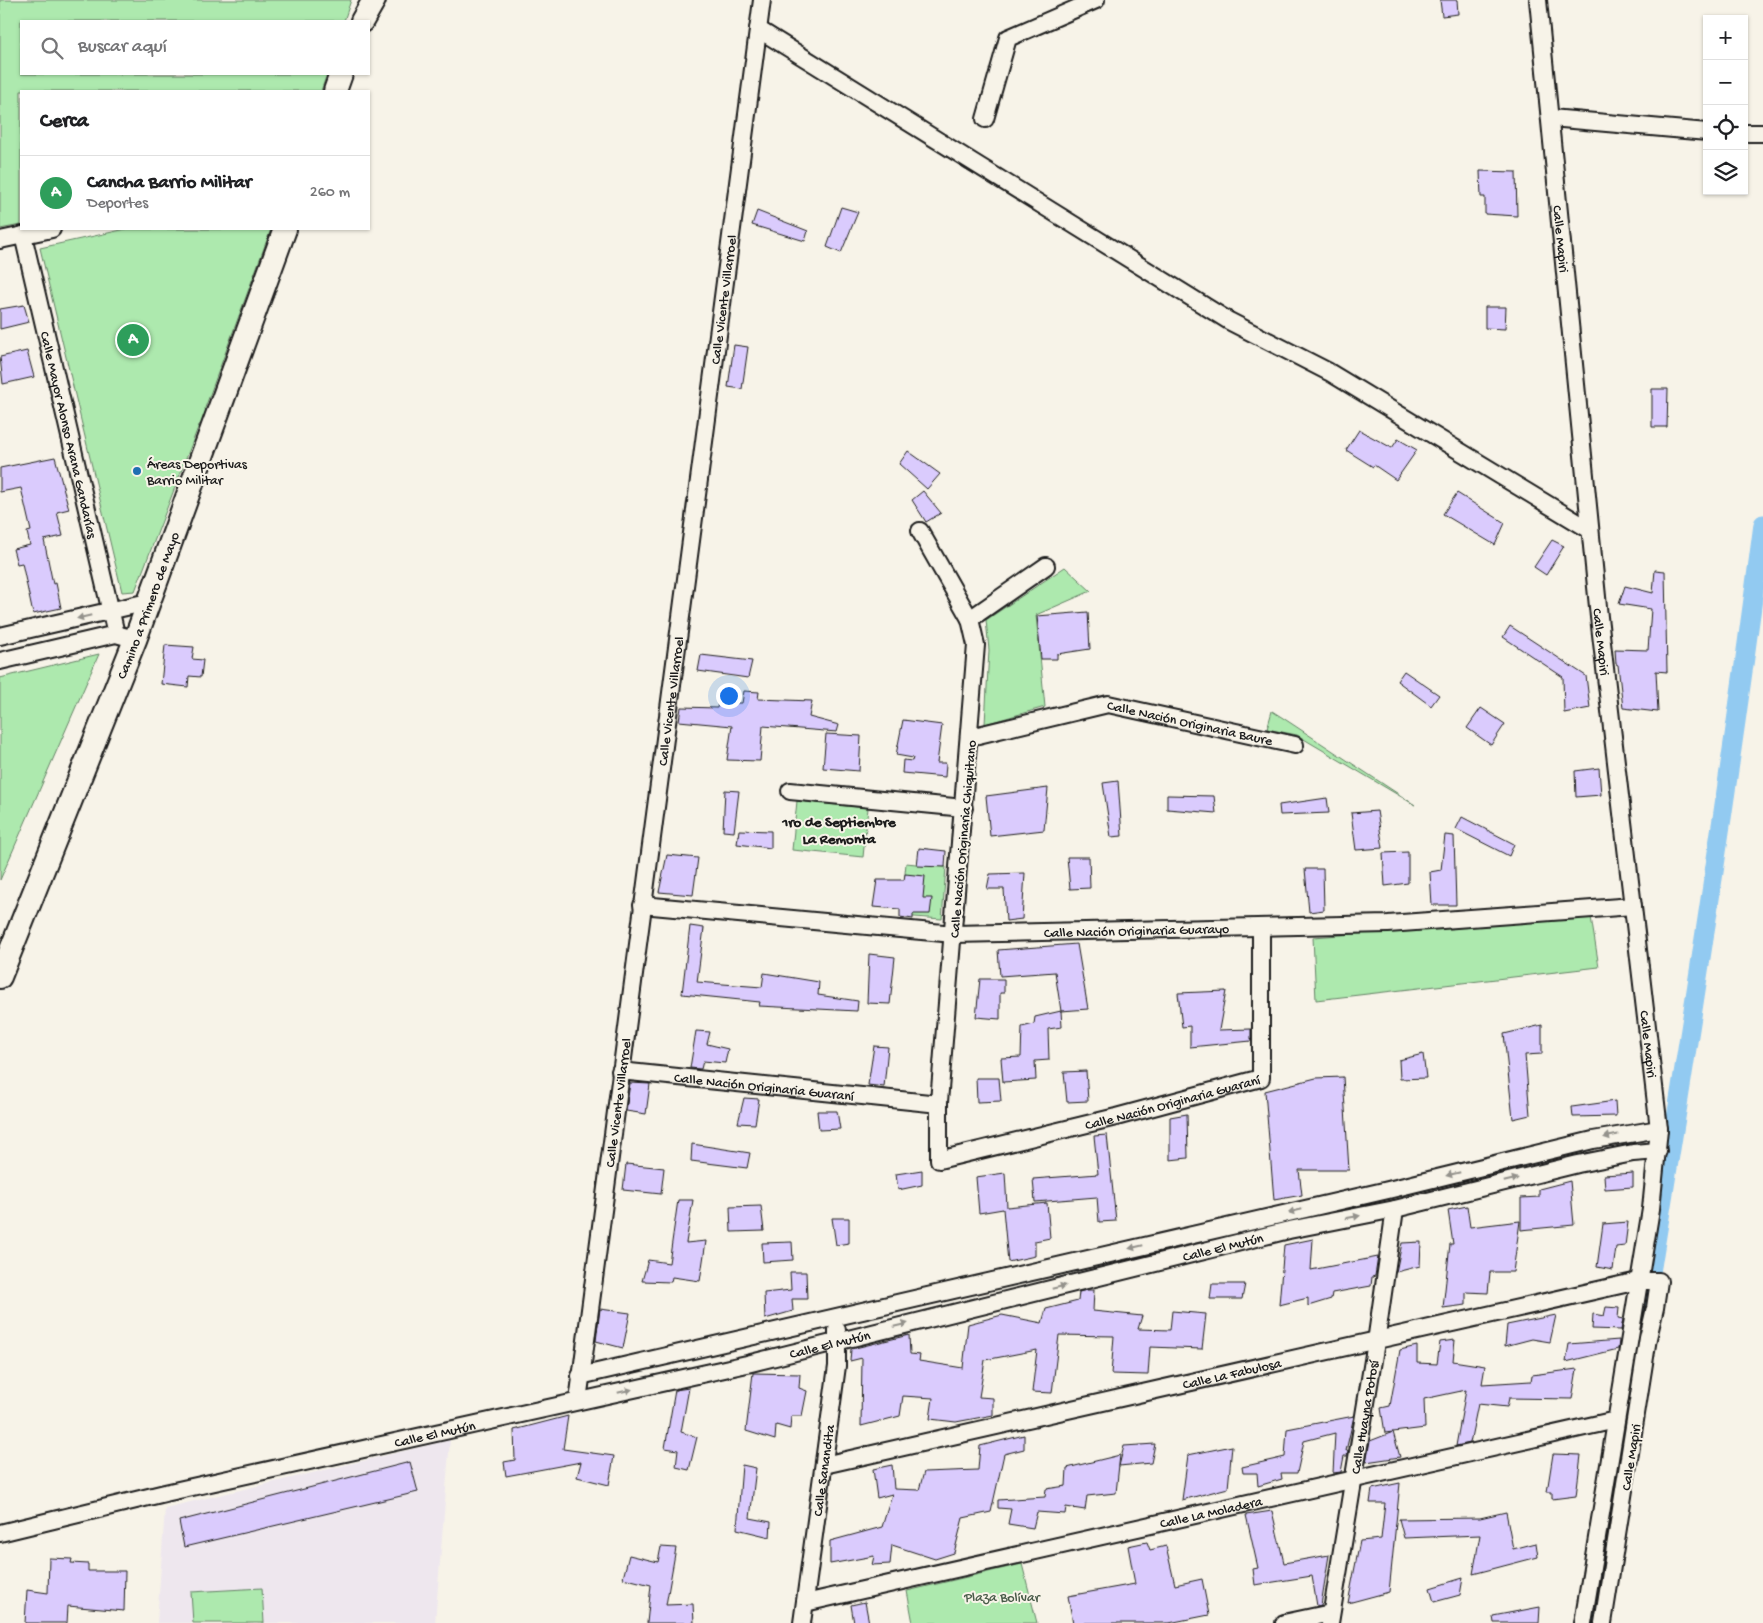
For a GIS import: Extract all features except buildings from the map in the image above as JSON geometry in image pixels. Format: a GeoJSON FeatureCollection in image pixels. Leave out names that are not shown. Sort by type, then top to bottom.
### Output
{"type":"FeatureCollection","features":[{"type":"Feature","properties":{"kind":"main road"},"geometry":{"type":"LineString","coordinates":[[363,20],[374,0]]}},
{"type":"Feature","properties":{"kind":"main road"},"geometry":{"type":"LineString","coordinates":[[335,90],[341,75]]}},
{"type":"Feature","properties":{"kind":"main road","name":"Camino a Primero de Mayo"},"geometry":{"type":"LineString","coordinates":[[0,977],[125,637],[148,602],[285,230]]}},
{"type":"Feature","properties":{"kind":"street","name":"Calle Vicente Villarroel"},"geometry":{"type":"LineString","coordinates":[[578,1402],[762,0]]}},
{"type":"Feature","properties":{"kind":"street"},"geometry":{"type":"LineString","coordinates":[[985,119],[1008,38],[1096,0]]}},
{"type":"Feature","properties":{"kind":"street","name":"Calle Mapiri"},"geometry":{"type":"LineString","coordinates":[[1538,0],[1590,530],[1659,1129],[1651,1209],[1583,1623]]}},
{"type":"Feature","properties":{"kind":"street"},"geometry":{"type":"LineString","coordinates":[[758,30],[1229,321],[1329,372],[1590,530]]}},
{"type":"Feature","properties":{"kind":"street"},"geometry":{"type":"LineString","coordinates":[[1551,118],[1703,132]]}},
{"type":"Feature","properties":{"kind":"street"},"geometry":{"type":"LineString","coordinates":[[1748,133],[1763,133]]}},
{"type":"Feature","properties":{"kind":"street"},"geometry":{"type":"LineString","coordinates":[[0,240],[47,230]]}},
{"type":"Feature","properties":{"kind":"street","name":"Calle Mayor Alonso Arana Gandarías"},"geometry":{"type":"LineString","coordinates":[[23,235],[111,611],[125,637]]}},
{"type":"Feature","properties":{"kind":"street","name":"Calle Nación Originaria Chiquitano"},"geometry":{"type":"LineString","coordinates":[[920,531],[970,619],[976,645],[939,1104],[939,1160]]}},
{"type":"Feature","properties":{"kind":"street"},"geometry":{"type":"LineString","coordinates":[[970,619],[1046,566]]}},
{"type":"Feature","properties":{"kind":"street"},"geometry":{"type":"LineString","coordinates":[[0,636],[148,602]]}},
{"type":"Feature","properties":{"kind":"street"},"geometry":{"type":"LineString","coordinates":[[0,661],[125,637]]}},
{"type":"Feature","properties":{"kind":"street","name":"Calle Nación Originaria Baure"},"geometry":{"type":"LineString","coordinates":[[970,737],[1108,704],[1295,745]]}},
{"type":"Feature","properties":{"kind":"street"},"geometry":{"type":"LineString","coordinates":[[790,791],[964,808]]}},
{"type":"Feature","properties":{"kind":"street","name":"Calle Nación Originaria Guarayo"},"geometry":{"type":"LineString","coordinates":[[642,905],[954,934],[1388,924],[1633,906]]}},
{"type":"Feature","properties":{"kind":"street","name":"Calle Nación Originaria Guaraní"},"geometry":{"type":"LineString","coordinates":[[939,1160],[1116,1117],[1261,1078],[1261,927]]}},
{"type":"Feature","properties":{"kind":"street","name":"Calle Nación Originaria Guaraní"},"geometry":{"type":"LineString","coordinates":[[620,1071],[939,1104]]}},
{"type":"Feature","properties":{"kind":"street","name":"Calle El Mutún"},"geometry":{"type":"LineString","coordinates":[[580,1376],[838,1318],[1124,1249],[1388,1190],[1593,1140],[1659,1129]]}},
{"type":"Feature","properties":{"kind":"street","name":"Calle El Mutún"},"geometry":{"type":"LineString","coordinates":[[0,1533],[159,1494],[747,1364],[1289,1230],[1395,1210],[1578,1164],[1633,1153],[1658,1151]]}},
{"type":"Feature","properties":{"kind":"street","name":"Calle Huayna Potosí"},"geometry":{"type":"LineString","coordinates":[[1331,1618],[1376,1342],[1395,1210]]}},
{"type":"Feature","properties":{"kind":"street","name":"Calle Mapiri"},"geometry":{"type":"LineString","coordinates":[[1603,1623],[1648,1338],[1659,1282],[1638,1282]]}},
{"type":"Feature","properties":{"kind":"street","name":"Calle La Fabulosa"},"geometry":{"type":"LineString","coordinates":[[824,1465],[1638,1282]]}},
{"type":"Feature","properties":{"kind":"street","name":"Calle Sanandita"},"geometry":{"type":"LineString","coordinates":[[802,1623],[837,1366],[836,1341],[838,1318]]}},
{"type":"Feature","properties":{"kind":"street","name":"Calle La Moladera"},"geometry":{"type":"LineString","coordinates":[[805,1603],[1353,1481],[1616,1420]]}},
{"type":"Feature","properties":{"kind":"street"},"geometry":{"type":"LineString","coordinates":[[1284,1623],[1331,1618]]}},
{"type":"Feature","properties":{"kind":"shaded area"},"geometry":{"type":"Polygon","coordinates":[[[450,1440],[435,1623],[157,1623],[165,1508],[450,1440]]]}},
{"type":"Feature","properties":{"kind":"green space"},"geometry":{"type":"Polygon","coordinates":[[[0,0],[351,0],[344,20],[20,20],[20,75],[327,75],[321,90],[20,90],[20,225],[0,229],[0,0]]]}},
{"type":"Feature","properties":{"kind":"green space","name":"Áreas Deportivas Barrio Militar"},"geometry":{"type":"Polygon","coordinates":[[[121,230],[271,230],[205,408],[208,422],[199,425],[135,591],[122,592],[40,248],[121,230]]]}},
{"type":"Feature","properties":{"kind":"green space"},"geometry":{"type":"Polygon","coordinates":[[[1065,567],[1091,591],[1036,615],[1045,707],[985,724],[989,650],[986,620],[1065,567]]]}},
{"type":"Feature","properties":{"kind":"green space"},"geometry":{"type":"Polygon","coordinates":[[[99,654],[0,880],[0,678],[99,654]]]}},
{"type":"Feature","properties":{"kind":"green space"},"geometry":{"type":"Polygon","coordinates":[[[1272,711],[1415,805],[1297,735],[1267,729],[1272,711]]]}},
{"type":"Feature","properties":{"kind":"green space"},"geometry":{"type":"Polygon","coordinates":[[[797,801],[868,808],[863,857],[792,850],[797,801]]]}},
{"type":"Feature","properties":{"kind":"green space"},"geometry":{"type":"Polygon","coordinates":[[[906,863],[946,867],[942,919],[901,916],[906,863]]]}},
{"type":"Feature","properties":{"kind":"green space"},"geometry":{"type":"Polygon","coordinates":[[[1591,917],[1599,967],[1316,1000],[1313,937],[1591,917]]]}},
{"type":"Feature","properties":{"kind":"green space","name":"Plaza Bolívar"},"geometry":{"type":"Polygon","coordinates":[[[1022,1564],[1037,1623],[913,1623],[907,1591],[1022,1564]]]}},
{"type":"Feature","properties":{"kind":"green space"},"geometry":{"type":"Polygon","coordinates":[[[262,1588],[264,1623],[193,1623],[191,1592],[262,1588]]]}},
{"type":"Feature","properties":{"kind":"waterway"},"geometry":{"type":"LineString","coordinates":[[1593,1623],[1704,937],[1763,524]]}},
{"type":"Feature","properties":{"kind":"place","name":"Cancha Barrio Militar"},"geometry":{"type":"Point","coordinates":[133,340]}},
{"type":"Feature","properties":{"kind":"place","name":"Áreas Deportivas Barrio Militar"},"geometry":{"type":"Point","coordinates":[137,471]}},
{"type":"Feature","properties":{"kind":"district","name":"1ro de Septiembre La Remonta"},"geometry":{"type":"Point","coordinates":[839,830]}}]}
